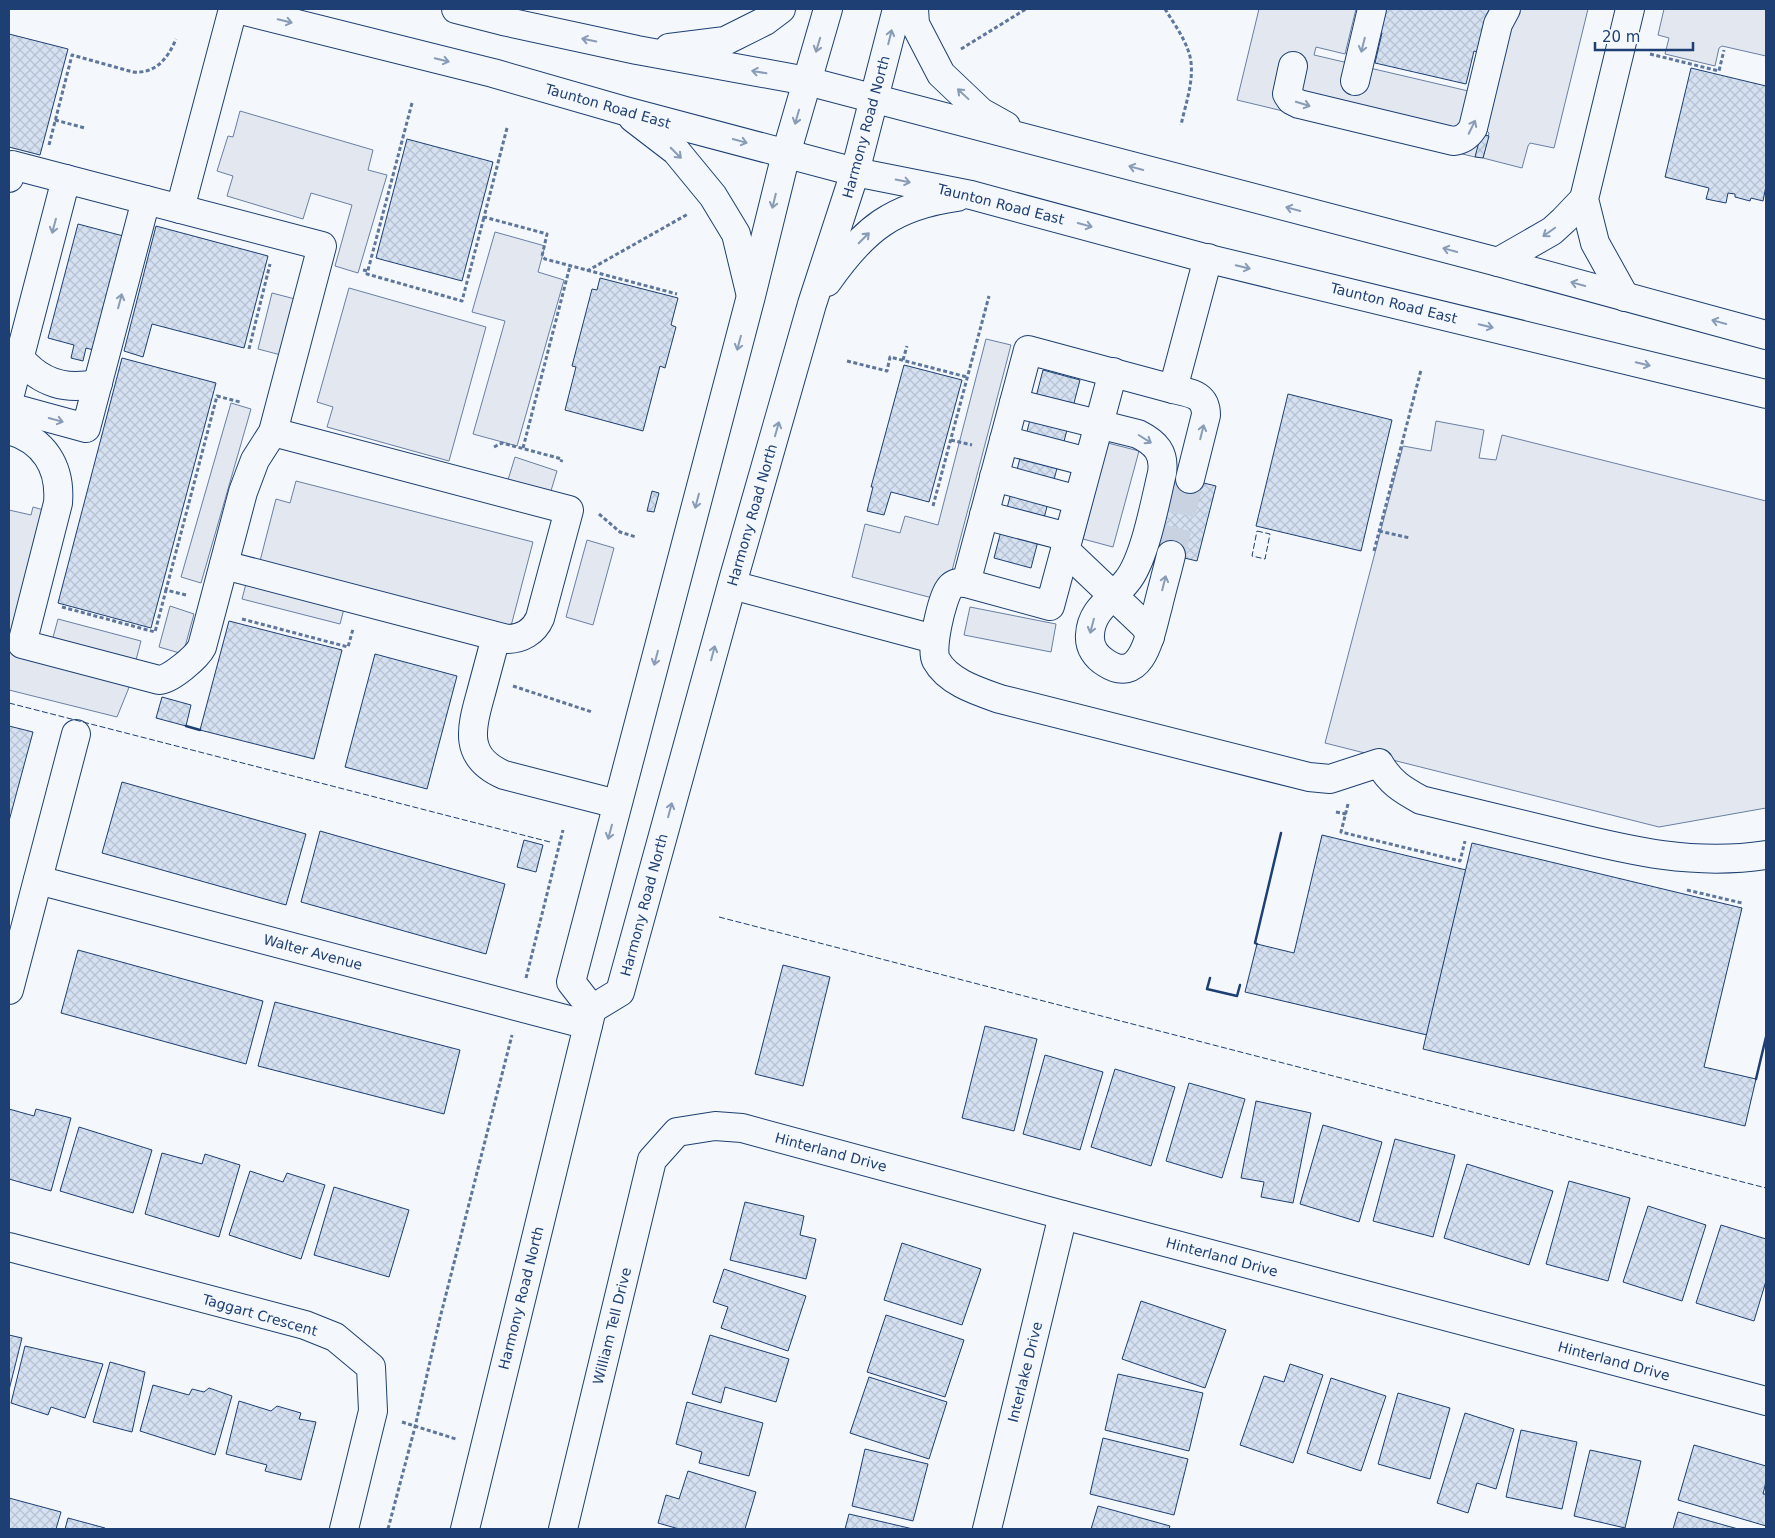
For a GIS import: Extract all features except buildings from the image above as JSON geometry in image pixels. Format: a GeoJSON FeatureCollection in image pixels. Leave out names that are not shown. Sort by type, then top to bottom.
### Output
{"type":"FeatureCollection","features":[{"type":"Feature","properties":{"kind":"main road"},"geometry":{"type":"LineString","coordinates":[[180,209],[233,9]]}},
{"type":"Feature","properties":{"kind":"main road","name":"Taunton Road East"},"geometry":{"type":"LineString","coordinates":[[237,9],[493,73],[625,112],[855,172],[971,194],[1208,258],[1766,394]]}},
{"type":"Feature","properties":{"kind":"main road"},"geometry":{"type":"LineString","coordinates":[[456,9],[505,15],[637,50],[807,81],[1498,262],[1766,335]]}},
{"type":"Feature","properties":{"kind":"main road"},"geometry":{"type":"LineString","coordinates":[[637,50],[725,41],[765,21],[780,9]]}},
{"type":"Feature","properties":{"kind":"main road"},"geometry":{"type":"LineString","coordinates":[[590,1017],[571,982],[751,296],[786,154],[828,9]]}},
{"type":"Feature","properties":{"kind":"main road","name":"Harmony Road North"},"geometry":{"type":"LineString","coordinates":[[465,1529],[590,1017],[620,992],[732,585],[812,304],[855,172],[897,9]]}},
{"type":"Feature","properties":{"kind":"main road"},"geometry":{"type":"LineString","coordinates":[[914,9],[915,24],[941,74],[981,112],[1032,141]]}},
{"type":"Feature","properties":{"kind":"main road"},"geometry":{"type":"LineString","coordinates":[[1355,81],[1372,9]]}},
{"type":"Feature","properties":{"kind":"main road"},"geometry":{"type":"LineString","coordinates":[[1293,66],[1287,94],[1291,100],[1299,104],[1458,141],[1467,136],[1473,128],[1498,24],[1506,9]]}},
{"type":"Feature","properties":{"kind":"main road"},"geometry":{"type":"LineString","coordinates":[[1625,297],[1595,243],[1584,198],[1630,9]]}},
{"type":"Feature","properties":{"kind":"main road"},"geometry":{"type":"LineString","coordinates":[[625,112],[676,151],[713,196],[736,234],[751,296]]}},
{"type":"Feature","properties":{"kind":"main road"},"geometry":{"type":"LineString","coordinates":[[9,178],[12,165],[322,246],[273,432],[255,460],[243,492],[200,651],[164,680],[22,644],[58,503],[59,492],[56,471],[44,451],[27,437],[9,430]]}},
{"type":"Feature","properties":{"kind":"main road"},"geometry":{"type":"LineString","coordinates":[[9,398],[66,179]]}},
{"type":"Feature","properties":{"kind":"main road"},"geometry":{"type":"LineString","coordinates":[[812,304],[844,258],[874,227],[906,209],[939,199],[971,194]]}},
{"type":"Feature","properties":{"kind":"main road"},"geometry":{"type":"LineString","coordinates":[[1498,262],[1552,230],[1584,198]]}},
{"type":"Feature","properties":{"kind":"main road"},"geometry":{"type":"LineString","coordinates":[[9,408],[86,428],[146,200]]}},
{"type":"Feature","properties":{"kind":"main road"},"geometry":{"type":"LineString","coordinates":[[1173,389],[1208,258]]}},
{"type":"Feature","properties":{"kind":"main road"},"geometry":{"type":"LineString","coordinates":[[966,583],[1028,350],[1193,394],[1204,402],[1206,415],[1190,479]]}},
{"type":"Feature","properties":{"kind":"main road"},"geometry":{"type":"LineString","coordinates":[[20,358],[27,368],[49,382],[73,387],[98,382]]}},
{"type":"Feature","properties":{"kind":"main road"},"geometry":{"type":"LineString","coordinates":[[1113,372],[1050,606],[966,583],[959,582],[948,589],[934,639],[934,658],[946,673],[969,687],[1000,699],[1315,778],[1330,779],[1379,763],[1385,774],[1395,785],[1421,800],[1622,849],[1662,856],[1688,858],[1734,858],[1766,855]]}},
{"type":"Feature","properties":{"kind":"main road"},"geometry":{"type":"LineString","coordinates":[[1014,403],[1138,434],[1146,438],[1161,453],[1164,462],[1136,567],[1127,581],[1099,608],[1092,622],[1091,645],[1095,654],[1109,666],[1127,669],[1134,665],[1146,649],[1171,555]]}},
{"type":"Feature","properties":{"kind":"main road"},"geometry":{"type":"LineString","coordinates":[[224,565],[496,637],[515,639],[530,632],[538,622],[569,510],[273,432]]}},
{"type":"Feature","properties":{"kind":"main road"},"geometry":{"type":"LineString","coordinates":[[1004,440],[1088,462]]}},
{"type":"Feature","properties":{"kind":"main road"},"geometry":{"type":"LineString","coordinates":[[994,478],[1078,500]]}},
{"type":"Feature","properties":{"kind":"main road"},"geometry":{"type":"LineString","coordinates":[[984,515],[1066,544],[1112,596],[1144,625],[1150,637]]}},
{"type":"Feature","properties":{"kind":"main road"},"geometry":{"type":"LineString","coordinates":[[732,585],[934,639]]}},
{"type":"Feature","properties":{"kind":"main road"},"geometry":{"type":"LineString","coordinates":[[496,637],[472,727],[473,744],[482,761],[504,775],[617,804]]}},
{"type":"Feature","properties":{"kind":"main road"},"geometry":{"type":"LineString","coordinates":[[9,990],[76,734]]}},
{"type":"Feature","properties":{"kind":"main road","name":"Walter Avenue"},"geometry":{"type":"LineString","coordinates":[[38,880],[519,1006],[590,1017]]}},
{"type":"Feature","properties":{"kind":"main road","name":"Hinterland Drive"},"geometry":{"type":"LineString","coordinates":[[677,1132],[716,1126],[742,1128],[1766,1401]]}},
{"type":"Feature","properties":{"kind":"main road","name":"William Tell Drive"},"geometry":{"type":"LineString","coordinates":[[563,1529],[652,1160],[677,1132]]}},
{"type":"Feature","properties":{"kind":"main road","name":"Interlake Drive"},"geometry":{"type":"LineString","coordinates":[[987,1529],[1063,1215]]}},
{"type":"Feature","properties":{"kind":"main road","name":"Taggart Crescent"},"geometry":{"type":"LineString","coordinates":[[9,1247],[305,1326],[334,1337],[371,1367],[373,1411],[344,1529]]}},
{"type":"Feature","properties":{"kind":"path"},"geometry":{"type":"LineString","coordinates":[[954,53],[1026,9]]}},
{"type":"Feature","properties":{"kind":"path"},"geometry":{"type":"LineString","coordinates":[[1165,9],[1185,43],[1191,59],[1191,76],[1181,125]]}},
{"type":"Feature","properties":{"kind":"path"},"geometry":{"type":"LineString","coordinates":[[55,149],[48,148],[72,56],[133,72],[142,72],[155,67],[165,60],[176,39]]}},
{"type":"Feature","properties":{"kind":"path"},"geometry":{"type":"LineString","coordinates":[[1651,55],[1719,71],[1724,50]]}},
{"type":"Feature","properties":{"kind":"path"},"geometry":{"type":"LineString","coordinates":[[412,103],[367,274],[462,300],[507,128]]}},
{"type":"Feature","properties":{"kind":"path"},"geometry":{"type":"LineString","coordinates":[[55,120],[86,128]]}},
{"type":"Feature","properties":{"kind":"path"},"geometry":{"type":"LineString","coordinates":[[587,271],[691,212]]}},
{"type":"Feature","properties":{"kind":"path"},"geometry":{"type":"LineString","coordinates":[[484,217],[548,234],[543,258],[677,294]]}},
{"type":"Feature","properties":{"kind":"path"},"geometry":{"type":"LineString","coordinates":[[249,349],[272,257]]}},
{"type":"Feature","properties":{"kind":"path"},"geometry":{"type":"LineString","coordinates":[[522,448],[570,266]]}},
{"type":"Feature","properties":{"kind":"path"},"geometry":{"type":"LineString","coordinates":[[363,270],[368,271]]}},
{"type":"Feature","properties":{"kind":"path"},"geometry":{"type":"LineString","coordinates":[[933,506],[989,296]]}},
{"type":"Feature","properties":{"kind":"path"},"geometry":{"type":"LineString","coordinates":[[903,360],[907,346]]}},
{"type":"Feature","properties":{"kind":"path"},"geometry":{"type":"LineString","coordinates":[[847,361],[886,372],[890,357],[967,377]]}},
{"type":"Feature","properties":{"kind":"path"},"geometry":{"type":"LineString","coordinates":[[1374,551],[1421,370]]}},
{"type":"Feature","properties":{"kind":"path"},"geometry":{"type":"LineString","coordinates":[[235,401],[237,394]]}},
{"type":"Feature","properties":{"kind":"path"},"geometry":{"type":"LineString","coordinates":[[61,607],[155,632],[217,396],[240,402]]}},
{"type":"Feature","properties":{"kind":"path"},"geometry":{"type":"LineString","coordinates":[[950,440],[973,446]]}},
{"type":"Feature","properties":{"kind":"path"},"geometry":{"type":"LineString","coordinates":[[494,447],[502,443],[562,459],[561,462]]}},
{"type":"Feature","properties":{"kind":"path"},"geometry":{"type":"LineString","coordinates":[[595,510],[620,532],[636,537]]}},
{"type":"Feature","properties":{"kind":"path"},"geometry":{"type":"LineString","coordinates":[[1379,531],[1410,538]]}},
{"type":"Feature","properties":{"kind":"path"},"geometry":{"type":"LineString","coordinates":[[166,590],[189,596]]}},
{"type":"Feature","properties":{"kind":"path"},"geometry":{"type":"LineString","coordinates":[[236,617],[348,647],[355,624]]}},
{"type":"Feature","properties":{"kind":"path"},"geometry":{"type":"LineString","coordinates":[[505,683],[592,712]]}},
{"type":"Feature","properties":{"kind":"path"},"geometry":{"type":"LineString","coordinates":[[1336,812],[1346,814]]}},
{"type":"Feature","properties":{"kind":"path"},"geometry":{"type":"LineString","coordinates":[[388,1529],[415,1427],[440,1318],[562,830]]}},
{"type":"Feature","properties":{"kind":"path"},"geometry":{"type":"LineString","coordinates":[[373,1411],[415,1427],[485,1448]]}},
{"type":"Feature","properties":{"kind":"shaded area"},"geometry":{"type":"Polygon","coordinates":[[[1259,9],[1356,9],[1345,54],[1316,47],[1314,55],[1494,97],[1516,9],[1588,9],[1554,148],[1530,143],[1522,168],[1483,158],[1489,133],[1486,130],[1475,157],[1237,100],[1259,9]]]}},
{"type":"Feature","properties":{"kind":"shaded area"},"geometry":{"type":"Polygon","coordinates":[[[1664,9],[1766,9],[1766,56],[1722,46],[1719,48],[1715,66],[1665,54],[1669,38],[1658,35],[1664,9]]]}},
{"type":"Feature","properties":{"kind":"shaded area"},"geometry":{"type":"Polygon","coordinates":[[[240,111],[373,150],[368,170],[387,175],[358,273],[335,266],[352,205],[311,193],[303,219],[227,196],[233,176],[217,171],[228,136],[233,137],[240,111]]]}},
{"type":"Feature","properties":{"kind":"shaded area"},"geometry":{"type":"Polygon","coordinates":[[[495,232],[545,246],[538,272],[564,280],[517,446],[473,434],[505,321],[472,312],[495,232]]]}},
{"type":"Feature","properties":{"kind":"shaded area"},"geometry":{"type":"Polygon","coordinates":[[[349,288],[486,327],[449,461],[327,427],[333,407],[317,402],[349,288]]]}},
{"type":"Feature","properties":{"kind":"shaded area"},"geometry":{"type":"Polygon","coordinates":[[[272,293],[295,299],[281,355],[258,349],[272,293]]]}},
{"type":"Feature","properties":{"kind":"shaded area"},"geometry":{"type":"Polygon","coordinates":[[[986,339],[1011,345],[944,601],[852,577],[865,524],[900,533],[905,516],[938,525],[986,339]]]}},
{"type":"Feature","properties":{"kind":"shaded area"},"geometry":{"type":"Polygon","coordinates":[[[231,403],[251,409],[201,583],[181,577],[231,403]]]}},
{"type":"Feature","properties":{"kind":"shaded area"},"geometry":{"type":"Polygon","coordinates":[[[1436,421],[1484,430],[1479,458],[1496,460],[1502,435],[1766,501],[1766,808],[1659,827],[1325,743],[1403,446],[1431,451],[1436,421]]]}},
{"type":"Feature","properties":{"kind":"shaded area"},"geometry":{"type":"Polygon","coordinates":[[[1108,443],[1139,451],[1113,547],[1083,539],[1108,443]]]}},
{"type":"Feature","properties":{"kind":"shaded area"},"geometry":{"type":"Polygon","coordinates":[[[515,457],[557,471],[550,494],[508,480],[515,457]]]}},
{"type":"Feature","properties":{"kind":"shaded area"},"geometry":{"type":"Polygon","coordinates":[[[296,481],[533,542],[511,626],[260,561],[276,499],[290,503],[296,481]]]}},
{"type":"Feature","properties":{"kind":"shaded area"},"geometry":{"type":"Polygon","coordinates":[[[33,507],[61,515],[39,634],[52,641],[58,619],[141,641],[128,690],[117,717],[9,690],[9,510],[31,515],[33,507]]]}},
{"type":"Feature","properties":{"kind":"shaded area"},"geometry":{"type":"Polygon","coordinates":[[[587,540],[614,548],[593,625],[566,617],[587,540]]]}},
{"type":"Feature","properties":{"kind":"shaded area"},"geometry":{"type":"Polygon","coordinates":[[[247,580],[345,605],[340,624],[242,599],[247,580]]]}},
{"type":"Feature","properties":{"kind":"shaded area"},"geometry":{"type":"Polygon","coordinates":[[[170,606],[194,614],[183,654],[159,647],[170,606]]]}},
{"type":"Feature","properties":{"kind":"shaded area"},"geometry":{"type":"Polygon","coordinates":[[[970,607],[1056,624],[1051,652],[964,635],[970,607]]]}},
{"type":"Feature","properties":{"kind":"tunnel"},"geometry":{"type":"LineString","coordinates":[[1171,555],[1190,479]]}},
{"type":"Feature","properties":{"kind":"fence"},"geometry":{"type":"LineString","coordinates":[[1257,531],[1270,534],[1265,559],[1252,556],[1257,531]]}},
{"type":"Feature","properties":{"kind":"fence"},"geometry":{"type":"LineString","coordinates":[[9,703],[550,842]]}},
{"type":"Feature","properties":{"kind":"fence"},"geometry":{"type":"LineString","coordinates":[[719,917],[1766,1188]]}},
{"type":"Feature","properties":{"kind":"wall"},"geometry":{"type":"LineString","coordinates":[[186,726],[200,730]]}},
{"type":"Feature","properties":{"kind":"wall"},"geometry":{"type":"LineString","coordinates":[[1257,944],[1255,943],[1281,833]]}},
{"type":"Feature","properties":{"kind":"wall"},"geometry":{"type":"LineString","coordinates":[[1210,978],[1207,989],[1237,996],[1240,985]]}},
{"type":"Feature","properties":{"kind":"wall"},"geometry":{"type":"LineString","coordinates":[[1756,1079],[1766,1037]]}}]}
